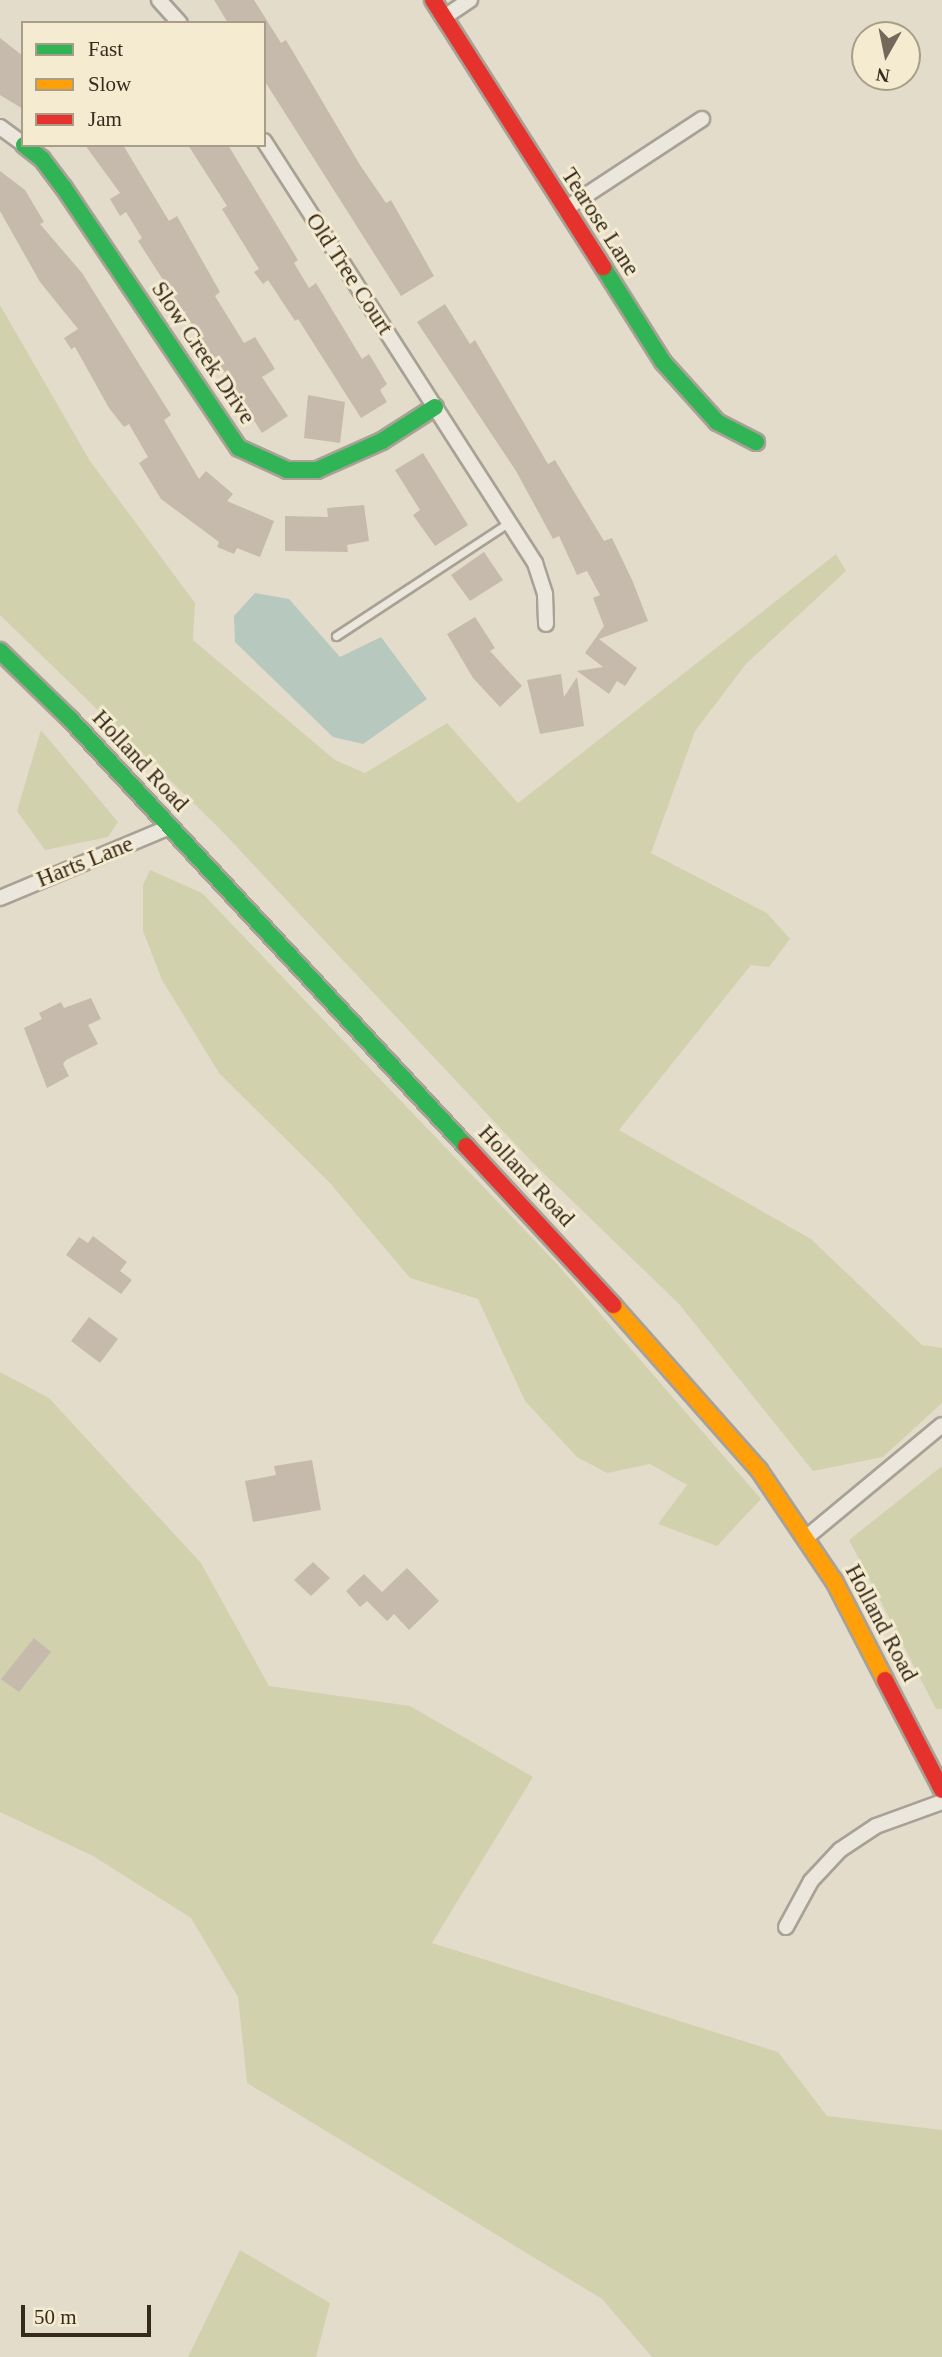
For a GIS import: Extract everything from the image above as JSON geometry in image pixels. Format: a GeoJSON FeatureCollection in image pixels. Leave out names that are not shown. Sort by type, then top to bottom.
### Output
{"type":"FeatureCollection","features":[{"type":"Feature","properties":{"kind":"street"},"geometry":{"type":"LineString","coordinates":[[159,0],[178,21]]}},
{"type":"Feature","properties":{"kind":"street","name":"Tearose Lane"},"geometry":{"type":"LineString","coordinates":[[433,0],[446,16],[464,53],[682,387],[717,422],[756,442]]}},
{"type":"Feature","properties":{"kind":"street"},"geometry":{"type":"LineString","coordinates":[[446,16],[470,0]]}},
{"type":"Feature","properties":{"kind":"street"},"geometry":{"type":"LineString","coordinates":[[565,209],[702,119]]}},
{"type":"Feature","properties":{"kind":"street","name":"Slow Creek Drive"},"geometry":{"type":"LineString","coordinates":[[0,127],[21,143]]}},
{"type":"Feature","properties":{"kind":"street","name":"Old Tree Court"},"geometry":{"type":"LineString","coordinates":[[266,144],[535,563],[545,594],[546,624]]}},
{"type":"Feature","properties":{"kind":"street","name":"Slow Creek Drive"},"geometry":{"type":"LineString","coordinates":[[26,147],[42,159],[64,188],[239,448],[287,470],[317,470],[382,441],[435,407]]}},
{"type":"Feature","properties":{"kind":"street","name":"Holland Road"},"geometry":{"type":"LineString","coordinates":[[0,650],[170,827],[698,1396],[807,1537],[863,1633],[942,1790]]}},
{"type":"Feature","properties":{"kind":"street","name":"Harts Lane"},"geometry":{"type":"LineString","coordinates":[[0,898],[170,827]]}},
{"type":"Feature","properties":{"kind":"street"},"geometry":{"type":"LineString","coordinates":[[807,1537],[942,1425]]}},
{"type":"Feature","properties":{"kind":"street"},"geometry":{"type":"LineString","coordinates":[[786,1927],[811,1881],[840,1850],[876,1826],[942,1802]]}},
{"type":"Feature","properties":{"kind":"lane"},"geometry":{"type":"LineString","coordinates":[[336,636],[508,523]]}},
{"type":"Feature","properties":{"kind":"green space"},"geometry":{"type":"Polygon","coordinates":[[[0,305],[90,461],[195,603],[193,640],[335,760],[365,773],[447,723],[518,803],[836,554],[846,571],[746,664],[695,731],[651,853],[767,913],[790,939],[769,967],[751,965],[619,1130],[811,1239],[922,1345],[942,1348],[942,1403],[883,1457],[813,1471],[679,1304],[533,1163],[218,827],[0,615],[0,305]]]}},
{"type":"Feature","properties":{"kind":"green space"},"geometry":{"type":"Polygon","coordinates":[[[41,730],[118,822],[108,837],[45,850],[17,811],[41,730]]]}},
{"type":"Feature","properties":{"kind":"green space"},"geometry":{"type":"Polygon","coordinates":[[[150,870],[202,893],[558,1265],[761,1499],[717,1546],[658,1524],[687,1485],[650,1464],[607,1473],[577,1457],[525,1401],[478,1299],[410,1278],[329,1182],[219,1073],[162,980],[143,931],[143,885],[150,870]]]}},
{"type":"Feature","properties":{"kind":"green space"},"geometry":{"type":"Polygon","coordinates":[[[0,1372],[49,1398],[201,1563],[269,1686],[410,1706],[533,1777],[432,1943],[778,2052],[827,2116],[942,2130],[942,2357],[652,2357],[602,2299],[247,2083],[238,1997],[191,1918],[93,1856],[0,1812],[0,1372]]]}},
{"type":"Feature","properties":{"kind":"green space"},"geometry":{"type":"Polygon","coordinates":[[[942,1466],[942,1709],[936,1709],[849,1540],[942,1466]]]}},
{"type":"Feature","properties":{"kind":"green space"},"geometry":{"type":"Polygon","coordinates":[[[240,2250],[330,2303],[316,2357],[188,2357],[240,2250]]]}},
{"type":"Feature","properties":{"kind":"shaded area"},"geometry":{"type":"Polygon","coordinates":[[[255,593],[289,599],[340,657],[381,637],[427,699],[363,744],[333,737],[235,642],[234,616],[255,593]]]}},
{"type":"Feature","properties":{"kind":"building"},"geometry":{"type":"Polygon","coordinates":[[[214,0],[254,0],[281,43],[286,40],[360,165],[386,203],[391,200],[434,276],[401,296],[266,83],[266,21],[227,21],[214,0]]]}},
{"type":"Feature","properties":{"kind":"building"},"geometry":{"type":"Polygon","coordinates":[[[0,38],[21,54],[21,108],[0,95],[0,38]]]}},
{"type":"Feature","properties":{"kind":"building"},"geometry":{"type":"Polygon","coordinates":[[[86,147],[124,147],[169,221],[177,216],[220,292],[215,296],[244,343],[255,337],[275,369],[262,377],[288,416],[262,433],[138,241],[142,238],[126,212],[120,216],[110,199],[120,193],[86,147]]]}},
{"type":"Feature","properties":{"kind":"building"},"geometry":{"type":"Polygon","coordinates":[[[189,147],[229,147],[298,260],[294,263],[309,288],[316,283],[362,359],[369,354],[387,384],[380,390],[387,402],[361,418],[298,319],[295,321],[268,280],[263,284],[254,272],[259,269],[222,209],[227,206],[189,147]]]}},
{"type":"Feature","properties":{"kind":"building"},"geometry":{"type":"Polygon","coordinates":[[[0,171],[25,190],[44,222],[40,224],[82,273],[171,415],[164,420],[199,479],[206,471],[233,494],[227,501],[274,521],[260,557],[237,548],[234,554],[217,547],[219,542],[161,499],[139,463],[148,457],[129,424],[124,427],[109,408],[75,347],[71,349],[64,338],[78,329],[40,282],[0,211],[0,171]]]}},
{"type":"Feature","properties":{"kind":"building"},"geometry":{"type":"Polygon","coordinates":[[[445,304],[470,344],[475,340],[548,464],[555,460],[604,541],[612,538],[633,582],[648,621],[599,639],[637,668],[625,686],[617,681],[609,694],[577,671],[603,667],[585,653],[604,626],[593,598],[600,595],[587,571],[577,575],[559,536],[553,539],[516,471],[417,322],[445,304]]]}},
{"type":"Feature","properties":{"kind":"building"},"geometry":{"type":"Polygon","coordinates":[[[308,395],[345,402],[340,443],[304,438],[308,395]]]}},
{"type":"Feature","properties":{"kind":"building"},"geometry":{"type":"Polygon","coordinates":[[[423,453],[468,525],[435,546],[413,515],[420,510],[395,470],[423,453]]]}},
{"type":"Feature","properties":{"kind":"building"},"geometry":{"type":"Polygon","coordinates":[[[364,505],[369,541],[347,545],[348,552],[285,551],[285,516],[328,517],[327,508],[364,505]]]}},
{"type":"Feature","properties":{"kind":"building"},"geometry":{"type":"Polygon","coordinates":[[[484,552],[503,580],[470,601],[451,575],[484,552]]]}},
{"type":"Feature","properties":{"kind":"building"},"geometry":{"type":"Polygon","coordinates":[[[475,617],[495,648],[490,651],[522,686],[500,707],[473,678],[447,634],[475,617]]]}},
{"type":"Feature","properties":{"kind":"building"},"geometry":{"type":"Polygon","coordinates":[[[561,674],[564,697],[577,677],[584,726],[540,734],[527,680],[561,674]]]}},
{"type":"Feature","properties":{"kind":"building"},"geometry":{"type":"Polygon","coordinates":[[[91,998],[101,1019],[88,1025],[98,1044],[66,1060],[63,1064],[69,1076],[47,1088],[24,1028],[42,1019],[39,1013],[61,1002],[64,1008],[91,998]]]}},
{"type":"Feature","properties":{"kind":"building"},"geometry":{"type":"Polygon","coordinates":[[[93,1236],[127,1262],[120,1271],[132,1280],[121,1294],[66,1255],[79,1237],[88,1243],[93,1236]]]}},
{"type":"Feature","properties":{"kind":"building"},"geometry":{"type":"Polygon","coordinates":[[[89,1317],[118,1339],[100,1363],[71,1341],[89,1317]]]}},
{"type":"Feature","properties":{"kind":"building"},"geometry":{"type":"Polygon","coordinates":[[[312,1460],[321,1510],[253,1522],[245,1481],[276,1475],[274,1466],[312,1460]]]}},
{"type":"Feature","properties":{"kind":"building"},"geometry":{"type":"Polygon","coordinates":[[[313,1562],[330,1578],[311,1596],[294,1580],[313,1562]]]}},
{"type":"Feature","properties":{"kind":"building"},"geometry":{"type":"Polygon","coordinates":[[[407,1568],[439,1601],[409,1630],[394,1614],[387,1621],[367,1601],[360,1607],[346,1591],[364,1574],[382,1592],[407,1568]]]}},
{"type":"Feature","properties":{"kind":"building"},"geometry":{"type":"Polygon","coordinates":[[[34,1638],[51,1652],[19,1692],[1,1679],[34,1638]]]}},
{"type":"Feature","properties":{"kind":"traffic: fast"},"geometry":{"type":"LineString","coordinates":[[27,147],[42,159],[64,188],[239,448],[287,470],[317,470],[382,441],[435,407]]}},
{"type":"Feature","properties":{"kind":"traffic: fast"},"geometry":{"type":"LineString","coordinates":[[603,267],[663,362],[717,422],[756,442]]}},
{"type":"Feature","properties":{"kind":"traffic: fast"},"geometry":{"type":"LineString","coordinates":[[0,651],[69,718],[466,1146]]}},
{"type":"Feature","properties":{"kind":"traffic: slow"},"geometry":{"type":"LineString","coordinates":[[613,1305],[759,1470],[834,1581],[885,1680]]}},
{"type":"Feature","properties":{"kind":"traffic: jam"},"geometry":{"type":"LineString","coordinates":[[433,0],[603,267]]}},
{"type":"Feature","properties":{"kind":"traffic: jam"},"geometry":{"type":"LineString","coordinates":[[466,1146],[613,1305]]}},
{"type":"Feature","properties":{"kind":"traffic: jam"},"geometry":{"type":"LineString","coordinates":[[885,1680],[942,1790]]}}]}
